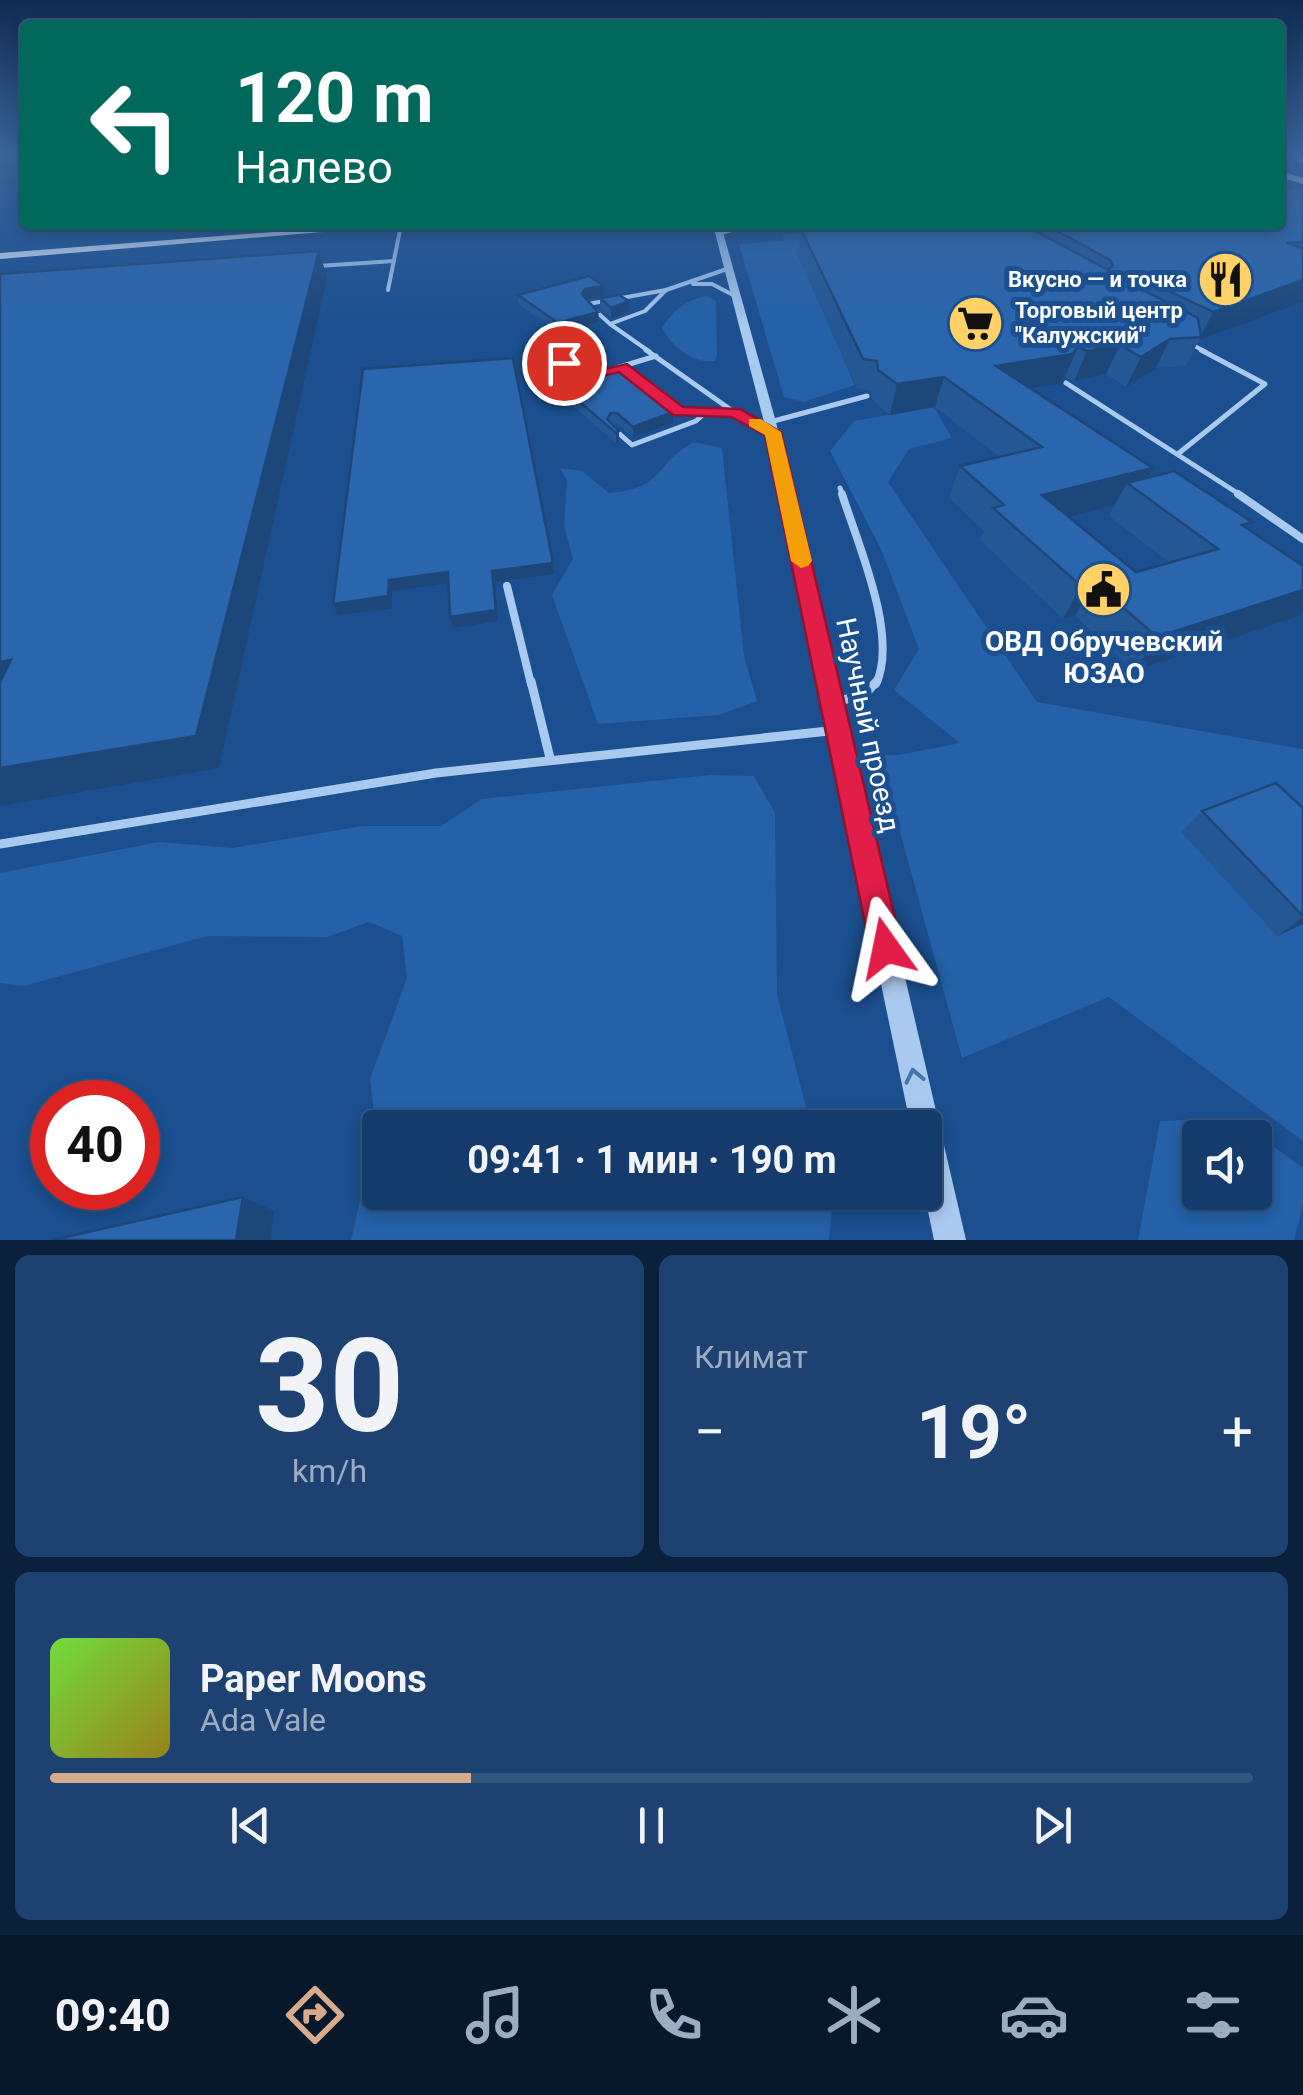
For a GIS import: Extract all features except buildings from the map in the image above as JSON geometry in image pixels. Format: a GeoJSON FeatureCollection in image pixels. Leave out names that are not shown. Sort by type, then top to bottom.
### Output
{"type":"FeatureCollection","features":[{"type":"Feature","properties":{"kind":"main road"},"geometry":{"type":"LineString","coordinates":[[0,245],[188,230]]}},
{"type":"Feature","properties":{"kind":"main road"},"geometry":{"type":"LineString","coordinates":[[0,256],[336,230]]}},
{"type":"Feature","properties":{"kind":"street","name":"Научный проезд"},"geometry":{"type":"LineString","coordinates":[[718,230],[772,427],[950,1240]]}},
{"type":"Feature","properties":{"kind":"lane"},"geometry":{"type":"LineString","coordinates":[[388,290],[400,230]]}},
{"type":"Feature","properties":{"kind":"lane"},"geometry":{"type":"LineString","coordinates":[[309,267],[394,260]]}},
{"type":"Feature","properties":{"kind":"lane"},"geometry":{"type":"LineString","coordinates":[[727,268],[666,290],[588,304],[734,412],[772,427],[867,396]]}},
{"type":"Feature","properties":{"kind":"lane"},"geometry":{"type":"LineString","coordinates":[[689,284],[712,284],[735,296]]}},
{"type":"Feature","properties":{"kind":"lane"},"geometry":{"type":"LineString","coordinates":[[610,324],[646,311],[666,290]]}},
{"type":"Feature","properties":{"kind":"lane"},"geometry":{"type":"LineString","coordinates":[[1178,336],[1264,384],[1180,454]]}},
{"type":"Feature","properties":{"kind":"lane"},"geometry":{"type":"LineString","coordinates":[[575,384],[583,378],[656,356]]}},
{"type":"Feature","properties":{"kind":"lane"},"geometry":{"type":"LineString","coordinates":[[564,363],[583,378]]}},
{"type":"Feature","properties":{"kind":"lane"},"geometry":{"type":"LineString","coordinates":[[622,367],[679,412],[734,412]]}},
{"type":"Feature","properties":{"kind":"lane"},"geometry":{"type":"LineString","coordinates":[[1066,383],[1180,454],[1303,540]]}},
{"type":"Feature","properties":{"kind":"lane"},"geometry":{"type":"LineString","coordinates":[[614,429],[632,444],[696,421],[706,412]]}},
{"type":"Feature","properties":{"kind":"lane"},"geometry":{"type":"LineString","coordinates":[[832,704],[863,697],[879,679],[881,654],[878,614],[840,488]]}},
{"type":"Feature","properties":{"kind":"lane"},"geometry":{"type":"LineString","coordinates":[[507,586],[550,758]]}},
{"type":"Feature","properties":{"kind":"lane"},"geometry":{"type":"LineString","coordinates":[[0,844],[550,758],[838,730]]}},
{"type":"Feature","properties":{"kind":"shaded area"},"geometry":{"type":"Polygon","coordinates":[[[797,230],[817,233],[798,254],[855,385],[804,402],[784,397],[739,244],[784,241],[783,235],[799,233],[797,230]]]}},
{"type":"Feature","properties":{"kind":"shaded area"},"geometry":{"type":"Polygon","coordinates":[[[706,296],[716,301],[715,361],[699,360],[684,353],[662,328],[680,307],[706,296]]]}},
{"type":"Feature","properties":{"kind":"shaded area"},"geometry":{"type":"Polygon","coordinates":[[[934,407],[952,438],[909,449],[888,482],[1037,702],[1303,749],[1303,1141],[1109,997],[962,1058],[879,755],[960,743],[894,690],[919,649],[881,549],[830,451],[854,421],[934,407]]]}},
{"type":"Feature","properties":{"kind":"shaded area"},"geometry":{"type":"Polygon","coordinates":[[[694,442],[722,448],[744,656],[757,701],[719,715],[598,724],[552,595],[573,559],[564,526],[567,481],[560,468],[582,471],[609,493],[627,491],[650,481],[694,442]]]}},
{"type":"Feature","properties":{"kind":"shaded area"},"geometry":{"type":"Polygon","coordinates":[[[710,775],[754,776],[775,813],[777,994],[807,1110],[374,1110],[370,1079],[407,978],[402,936],[369,922],[327,937],[207,936],[24,986],[0,983],[0,873],[159,842],[233,848],[362,826],[441,826],[482,799],[710,775]]]}},
{"type":"Feature","properties":{"kind":"shaded area"},"geometry":{"type":"Polygon","coordinates":[[[1182,1120],[1182,1210],[1272,1210],[1272,1145],[1303,1168],[1303,1204],[1294,1240],[1138,1240],[1160,1121],[1182,1120]]]}},
{"type":"Feature","properties":{"kind":"shaded area"},"geometry":{"type":"Polygon","coordinates":[[[362,1192],[362,1210],[832,1210],[829,1240],[351,1240],[362,1192]]]}},
{"type":"Feature","properties":{"kind":"slow traffic"},"geometry":{"type":"LineString","coordinates":[[755,423],[773,432],[801,561]]}},
{"type":"Feature","properties":{"kind":"place","name":"Вкусно — и точка"},"geometry":{"type":"Point","coordinates":[1226,279]}},
{"type":"Feature","properties":{"kind":"place","name":"Торговый центр \"Калужский\""},"geometry":{"type":"Point","coordinates":[976,323]}},
{"type":"Feature","properties":{"kind":"place","name":"ОВД Обручевский ЮЗАО"},"geometry":{"type":"Point","coordinates":[1104,590]}},
{"type":"Feature","properties":{"kind":"route"},"geometry":{"type":"LineString","coordinates":[[564,363],[583,378],[622,367],[679,412],[734,412],[773,432],[886,948]]}}]}
